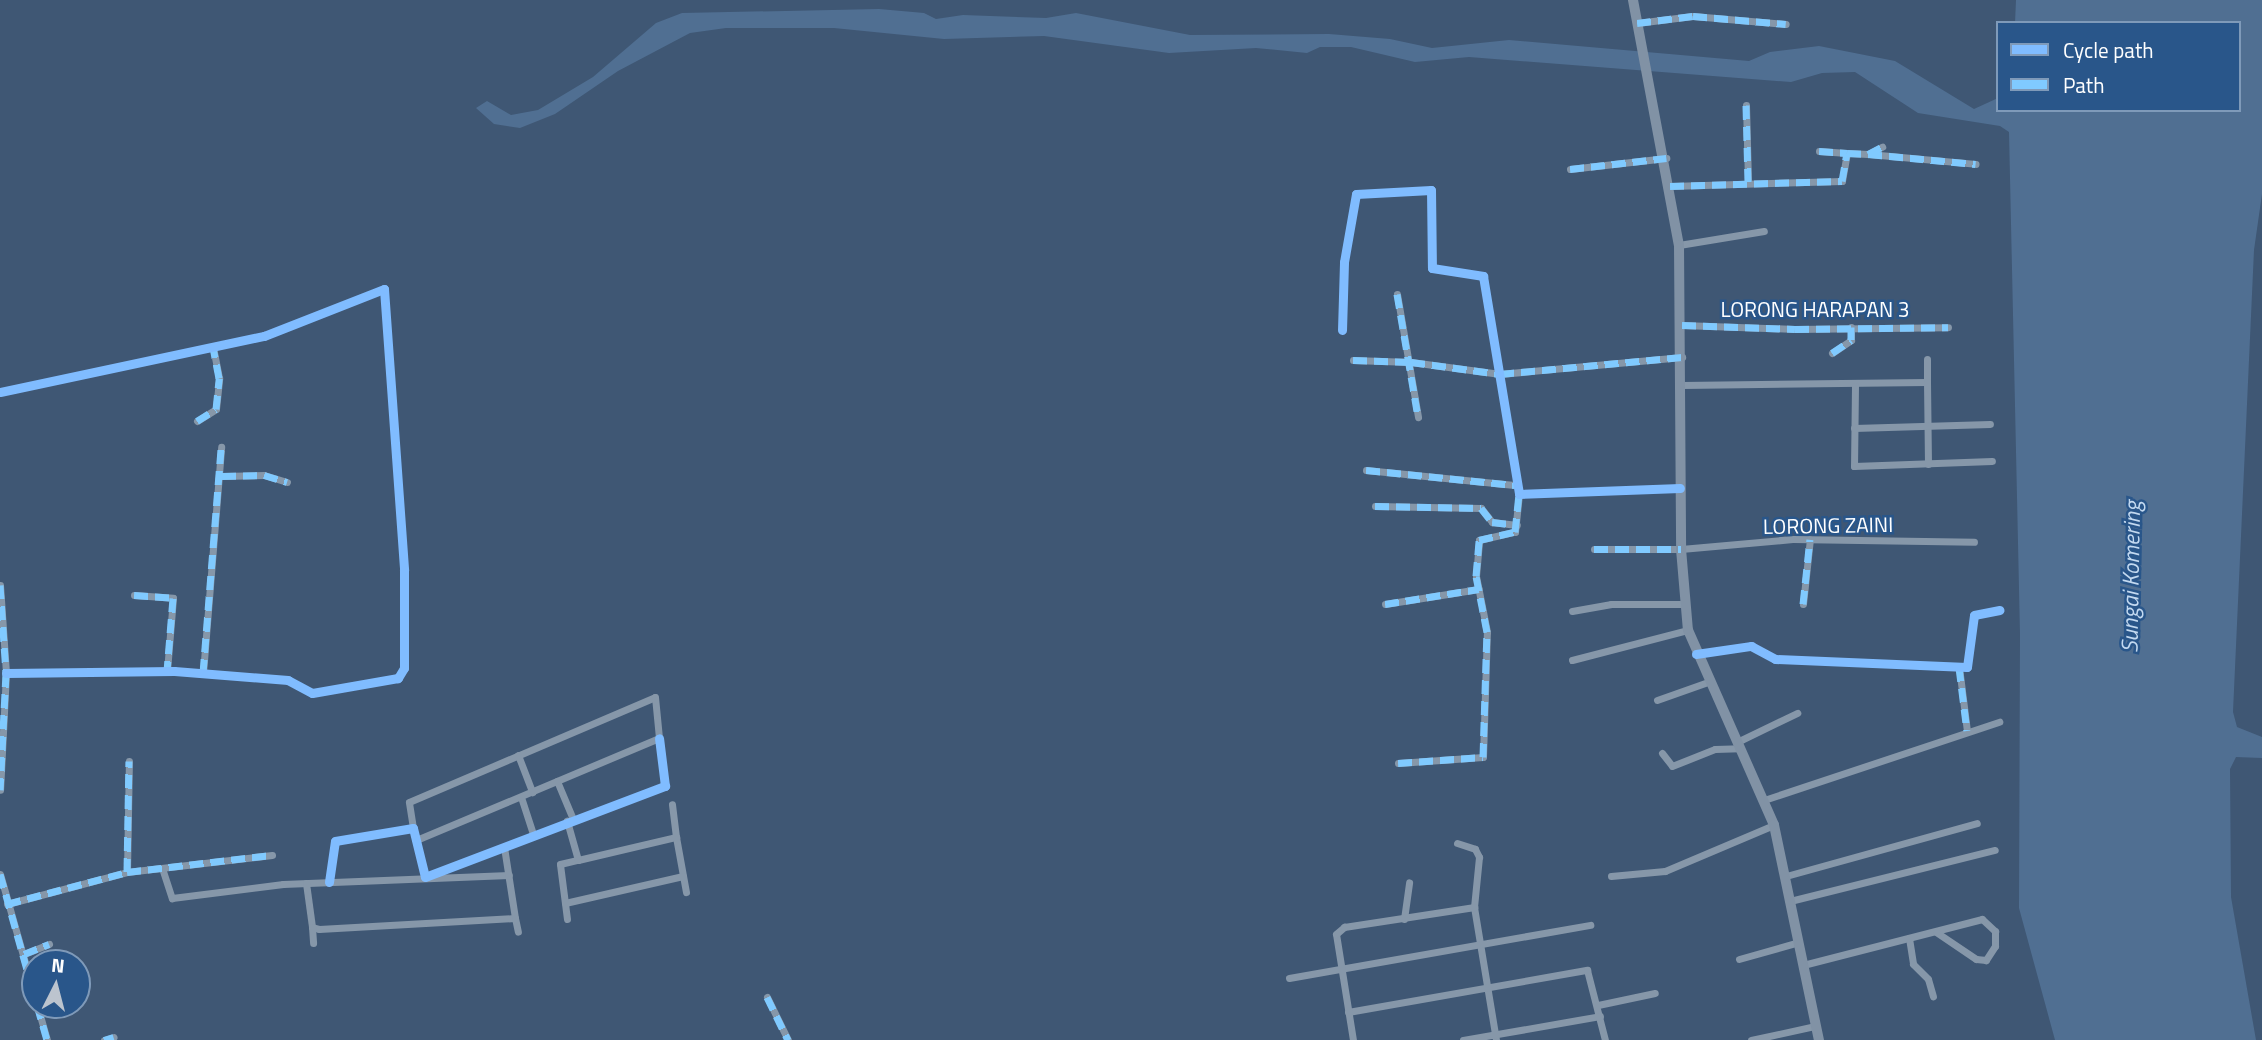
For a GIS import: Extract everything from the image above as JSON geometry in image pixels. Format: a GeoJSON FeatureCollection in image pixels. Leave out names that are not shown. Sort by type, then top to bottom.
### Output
{"type":"FeatureCollection","features":[{"type":"Feature","properties":{"kind":"main road"},"geometry":{"type":"LineString","coordinates":[[1633,0],[1666,158],[1679,245],[1682,325],[1681,549],[1688,630],[1708,682],[1774,825],[1819,1040]]}},
{"type":"Feature","properties":{"kind":"street"},"geometry":{"type":"LineString","coordinates":[[1637,23],[1693,16],[1786,24]]}},
{"type":"Feature","properties":{"kind":"street"},"geometry":{"type":"LineString","coordinates":[[1746,105],[1748,181]]}},
{"type":"Feature","properties":{"kind":"street"},"geometry":{"type":"LineString","coordinates":[[1868,153],[1882,147]]}},
{"type":"Feature","properties":{"kind":"street"},"geometry":{"type":"LineString","coordinates":[[1819,152],[1868,153],[1976,164]]}},
{"type":"Feature","properties":{"kind":"street"},"geometry":{"type":"LineString","coordinates":[[1670,186],[1748,181],[1842,181],[1847,153]]}},
{"type":"Feature","properties":{"kind":"street"},"geometry":{"type":"LineString","coordinates":[[1570,169],[1666,158]]}},
{"type":"Feature","properties":{"kind":"street"},"geometry":{"type":"LineString","coordinates":[[1342,330],[1344,262],[1356,194],[1431,190],[1432,268],[1483,276],[1500,374],[1514,485],[1519,494],[1517,525],[1513,534],[1480,539],[1479,589],[1487,632],[1483,757],[1398,762]]}},
{"type":"Feature","properties":{"kind":"street"},"geometry":{"type":"LineString","coordinates":[[1679,245],[1764,231]]}},
{"type":"Feature","properties":{"kind":"street"},"geometry":{"type":"LineString","coordinates":[[0,392],[128,362],[213,348],[286,329],[384,289],[396,413],[404,668],[398,678],[312,692],[288,680],[203,673],[6,673]]}},
{"type":"Feature","properties":{"kind":"street"},"geometry":{"type":"LineString","coordinates":[[1397,294],[1411,362],[1418,417]]}},
{"type":"Feature","properties":{"kind":"street","name":"LORONG HARAPAN 3"},"geometry":{"type":"LineString","coordinates":[[1682,325],[1948,327]]}},
{"type":"Feature","properties":{"kind":"street"},"geometry":{"type":"LineString","coordinates":[[1832,354],[1851,340],[1851,327]]}},
{"type":"Feature","properties":{"kind":"street"},"geometry":{"type":"LineString","coordinates":[[197,421],[216,409],[219,378],[213,348]]}},
{"type":"Feature","properties":{"kind":"street"},"geometry":{"type":"LineString","coordinates":[[1353,360],[1411,362],[1500,374],[1682,358]]}},
{"type":"Feature","properties":{"kind":"street"},"geometry":{"type":"LineString","coordinates":[[1927,359],[1928,464]]}},
{"type":"Feature","properties":{"kind":"street"},"geometry":{"type":"LineString","coordinates":[[1682,385],[1855,386],[1927,382]]}},
{"type":"Feature","properties":{"kind":"street"},"geometry":{"type":"LineString","coordinates":[[1855,386],[1854,466],[1992,461]]}},
{"type":"Feature","properties":{"kind":"street"},"geometry":{"type":"LineString","coordinates":[[1854,428],[1990,424]]}},
{"type":"Feature","properties":{"kind":"street"},"geometry":{"type":"LineString","coordinates":[[203,673],[222,476],[221,447]]}},
{"type":"Feature","properties":{"kind":"street"},"geometry":{"type":"LineString","coordinates":[[1366,470],[1514,485]]}},
{"type":"Feature","properties":{"kind":"street"},"geometry":{"type":"LineString","coordinates":[[222,476],[264,475],[288,482]]}},
{"type":"Feature","properties":{"kind":"street"},"geometry":{"type":"LineString","coordinates":[[1519,494],[1680,488]]}},
{"type":"Feature","properties":{"kind":"street"},"geometry":{"type":"LineString","coordinates":[[1375,506],[1481,508],[1492,522],[1517,525]]}},
{"type":"Feature","properties":{"kind":"street"},"geometry":{"type":"LineString","coordinates":[[1803,604],[1810,539]]}},
{"type":"Feature","properties":{"kind":"street","name":"LORONG ZAINI"},"geometry":{"type":"LineString","coordinates":[[1594,549],[1681,549],[1810,539],[1974,542]]}},
{"type":"Feature","properties":{"kind":"street"},"geometry":{"type":"LineString","coordinates":[[0,585],[6,673],[0,790]]}},
{"type":"Feature","properties":{"kind":"street"},"geometry":{"type":"LineString","coordinates":[[1385,604],[1479,589]]}},
{"type":"Feature","properties":{"kind":"street"},"geometry":{"type":"LineString","coordinates":[[134,595],[173,598],[167,671]]}},
{"type":"Feature","properties":{"kind":"street"},"geometry":{"type":"LineString","coordinates":[[1572,611],[1611,604],[1684,604]]}},
{"type":"Feature","properties":{"kind":"street"},"geometry":{"type":"LineString","coordinates":[[1696,654],[1749,646],[1775,659],[1959,667],[1970,664],[1974,615],[2000,610]]}},
{"type":"Feature","properties":{"kind":"street"},"geometry":{"type":"LineString","coordinates":[[1572,660],[1688,630]]}},
{"type":"Feature","properties":{"kind":"street"},"geometry":{"type":"LineString","coordinates":[[1959,667],[1967,732]]}},
{"type":"Feature","properties":{"kind":"street"},"geometry":{"type":"LineString","coordinates":[[1657,700],[1708,682]]}},
{"type":"Feature","properties":{"kind":"street"},"geometry":{"type":"LineString","coordinates":[[655,697],[664,786],[425,877],[409,803],[655,697]]}},
{"type":"Feature","properties":{"kind":"street"},"geometry":{"type":"LineString","coordinates":[[1662,753],[1672,766],[1715,749],[1738,745],[1797,713]]}},
{"type":"Feature","properties":{"kind":"street"},"geometry":{"type":"LineString","coordinates":[[1764,800],[2000,722]]}},
{"type":"Feature","properties":{"kind":"street"},"geometry":{"type":"LineString","coordinates":[[416,840],[659,738]]}},
{"type":"Feature","properties":{"kind":"street"},"geometry":{"type":"LineString","coordinates":[[518,755],[532,792]]}},
{"type":"Feature","properties":{"kind":"street"},"geometry":{"type":"LineString","coordinates":[[127,872],[129,761]]}},
{"type":"Feature","properties":{"kind":"street"},"geometry":{"type":"LineString","coordinates":[[557,781],[570,820],[578,860]]}},
{"type":"Feature","properties":{"kind":"street"},"geometry":{"type":"LineString","coordinates":[[521,797],[533,834]]}},
{"type":"Feature","properties":{"kind":"street"},"geometry":{"type":"LineString","coordinates":[[672,804],[686,892]]}},
{"type":"Feature","properties":{"kind":"street"},"geometry":{"type":"LineString","coordinates":[[1786,876],[1977,823]]}},
{"type":"Feature","properties":{"kind":"street"},"geometry":{"type":"LineString","coordinates":[[1611,876],[1665,872],[1774,825]]}},
{"type":"Feature","properties":{"kind":"street"},"geometry":{"type":"LineString","coordinates":[[329,882],[335,841],[413,828]]}},
{"type":"Feature","properties":{"kind":"street"},"geometry":{"type":"LineString","coordinates":[[566,919],[560,864],[676,837]]}},
{"type":"Feature","properties":{"kind":"street"},"geometry":{"type":"LineString","coordinates":[[1457,843],[1475,849],[1479,857],[1474,907],[1496,1037]]}},
{"type":"Feature","properties":{"kind":"street"},"geometry":{"type":"LineString","coordinates":[[504,847],[518,932]]}},
{"type":"Feature","properties":{"kind":"street"},"geometry":{"type":"LineString","coordinates":[[1790,901],[1995,850]]}},
{"type":"Feature","properties":{"kind":"street"},"geometry":{"type":"LineString","coordinates":[[7,904],[127,872],[272,855]]}},
{"type":"Feature","properties":{"kind":"street"},"geometry":{"type":"LineString","coordinates":[[162,868],[172,898],[306,883],[509,875]]}},
{"type":"Feature","properties":{"kind":"street"},"geometry":{"type":"LineString","coordinates":[[0,874],[22,949]]}},
{"type":"Feature","properties":{"kind":"street"},"geometry":{"type":"LineString","coordinates":[[565,903],[683,876]]}},
{"type":"Feature","properties":{"kind":"street"},"geometry":{"type":"LineString","coordinates":[[1404,919],[1409,882]]}},
{"type":"Feature","properties":{"kind":"street"},"geometry":{"type":"LineString","coordinates":[[306,883],[313,943]]}},
{"type":"Feature","properties":{"kind":"street"},"geometry":{"type":"LineString","coordinates":[[1353,1040],[1334,936],[1339,930],[1474,907]]}},
{"type":"Feature","properties":{"kind":"street"},"geometry":{"type":"LineString","coordinates":[[312,927],[515,918]]}},
{"type":"Feature","properties":{"kind":"street"},"geometry":{"type":"LineString","coordinates":[[1803,964],[1985,919],[1996,931],[1995,946],[1986,960],[1976,959],[1936,932]]}},
{"type":"Feature","properties":{"kind":"street"},"geometry":{"type":"LineString","coordinates":[[1289,978],[1481,947],[1590,925]]}},
{"type":"Feature","properties":{"kind":"street"},"geometry":{"type":"LineString","coordinates":[[1909,938],[1913,964],[1928,979],[1933,996]]}},
{"type":"Feature","properties":{"kind":"street"},"geometry":{"type":"LineString","coordinates":[[1739,960],[1799,942]]}},
{"type":"Feature","properties":{"kind":"street"},"geometry":{"type":"LineString","coordinates":[[36,949],[49,944]]}},
{"type":"Feature","properties":{"kind":"street"},"geometry":{"type":"LineString","coordinates":[[1348,1012],[1587,970],[1605,1040]]}},
{"type":"Feature","properties":{"kind":"street"},"geometry":{"type":"LineString","coordinates":[[1598,1005],[1655,993]]}},
{"type":"Feature","properties":{"kind":"street"},"geometry":{"type":"LineString","coordinates":[[767,997],[788,1040]]}},
{"type":"Feature","properties":{"kind":"street"},"geometry":{"type":"LineString","coordinates":[[1463,1040],[1496,1037],[1600,1016]]}},
{"type":"Feature","properties":{"kind":"street"},"geometry":{"type":"LineString","coordinates":[[41,1019],[47,1040]]}},
{"type":"Feature","properties":{"kind":"street"},"geometry":{"type":"LineString","coordinates":[[1751,1040],[1815,1026]]}},
{"type":"Feature","properties":{"kind":"street"},"geometry":{"type":"LineString","coordinates":[[104,1040],[114,1037]]}},
{"type":"Feature","properties":{"kind":"water","name":"Sungai Komering"},"geometry":{"type":"Polygon","coordinates":[[[2016,0],[2262,0],[2262,194],[2254,250],[2233,712],[2237,727],[2262,737],[2262,758],[2236,757],[2230,769],[2231,897],[2256,1040],[2055,1040],[2019,908],[2020,634],[2009,132],[2000,126],[1918,113],[1855,72],[1822,73],[1791,82],[1469,57],[1415,62],[1351,47],[1320,47],[1307,53],[1256,48],[1169,53],[1044,36],[944,39],[834,28],[726,28],[690,33],[618,71],[555,114],[520,128],[494,124],[476,108],[487,101],[511,115],[538,110],[593,77],[656,23],[682,13],[879,9],[924,13],[936,19],[963,15],[1046,18],[1076,13],[1190,35],[1329,34],[1390,39],[1432,48],[1509,40],[1749,61],[1770,52],[1819,46],[1895,61],[1974,109],[1996,99],[1996,112],[2241,112],[2241,21],[2015,21],[2016,0]]]}},
{"type":"Feature","properties":{"kind":"marked path"},"geometry":{"type":"LineString","coordinates":[[1637,23],[1693,16],[1786,24]]}},
{"type":"Feature","properties":{"kind":"marked path"},"geometry":{"type":"LineString","coordinates":[[1746,105],[1748,182]]}},
{"type":"Feature","properties":{"kind":"marked path"},"geometry":{"type":"LineString","coordinates":[[1670,186],[1842,181],[1847,153],[1868,154],[1882,147]]}},
{"type":"Feature","properties":{"kind":"marked path"},"geometry":{"type":"LineString","coordinates":[[1819,151],[1847,153]]}},
{"type":"Feature","properties":{"kind":"marked path"},"geometry":{"type":"LineString","coordinates":[[1868,154],[1976,164]]}},
{"type":"Feature","properties":{"kind":"marked path"},"geometry":{"type":"LineString","coordinates":[[1570,169],[1666,158]]}},
{"type":"Feature","properties":{"kind":"marked path"},"geometry":{"type":"LineString","coordinates":[[1397,294],[1418,417]]}},
{"type":"Feature","properties":{"kind":"marked path"},"geometry":{"type":"LineString","coordinates":[[1682,325],[1795,329],[1948,327]]}},
{"type":"Feature","properties":{"kind":"marked path"},"geometry":{"type":"LineString","coordinates":[[1832,353],[1851,340],[1851,327]]}},
{"type":"Feature","properties":{"kind":"marked path"},"geometry":{"type":"LineString","coordinates":[[197,421],[216,409],[219,378],[213,348]]}},
{"type":"Feature","properties":{"kind":"marked path"},"geometry":{"type":"LineString","coordinates":[[1353,360],[1411,362],[1500,374],[1682,357]]}},
{"type":"Feature","properties":{"kind":"marked path"},"geometry":{"type":"LineString","coordinates":[[203,673],[221,447]]}},
{"type":"Feature","properties":{"kind":"marked path"},"geometry":{"type":"LineString","coordinates":[[1366,470],[1514,485]]}},
{"type":"Feature","properties":{"kind":"marked path"},"geometry":{"type":"LineString","coordinates":[[222,476],[264,475],[287,482]]}},
{"type":"Feature","properties":{"kind":"marked path"},"geometry":{"type":"LineString","coordinates":[[1398,763],[1483,757],[1487,632],[1476,576],[1479,540],[1515,532],[1519,494]]}},
{"type":"Feature","properties":{"kind":"marked path"},"geometry":{"type":"LineString","coordinates":[[1375,506],[1481,508],[1492,522],[1517,525]]}},
{"type":"Feature","properties":{"kind":"marked path"},"geometry":{"type":"LineString","coordinates":[[1803,604],[1810,539]]}},
{"type":"Feature","properties":{"kind":"marked path"},"geometry":{"type":"LineString","coordinates":[[1594,549],[1681,549]]}},
{"type":"Feature","properties":{"kind":"marked path"},"geometry":{"type":"LineString","coordinates":[[0,585],[6,673],[0,790]]}},
{"type":"Feature","properties":{"kind":"marked path"},"geometry":{"type":"LineString","coordinates":[[1385,604],[1479,589]]}},
{"type":"Feature","properties":{"kind":"marked path"},"geometry":{"type":"LineString","coordinates":[[134,595],[173,598],[167,671]]}},
{"type":"Feature","properties":{"kind":"marked path"},"geometry":{"type":"LineString","coordinates":[[1959,667],[1967,731]]}},
{"type":"Feature","properties":{"kind":"marked path"},"geometry":{"type":"LineString","coordinates":[[7,904],[127,872],[129,761]]}},
{"type":"Feature","properties":{"kind":"marked path"},"geometry":{"type":"LineString","coordinates":[[127,872],[272,855]]}},
{"type":"Feature","properties":{"kind":"marked path"},"geometry":{"type":"LineString","coordinates":[[0,874],[21,949]]}},
{"type":"Feature","properties":{"kind":"marked path"},"geometry":{"type":"LineString","coordinates":[[36,949],[49,944]]}},
{"type":"Feature","properties":{"kind":"marked path"},"geometry":{"type":"LineString","coordinates":[[767,997],[788,1040]]}},
{"type":"Feature","properties":{"kind":"marked path"},"geometry":{"type":"LineString","coordinates":[[41,1019],[47,1040]]}},
{"type":"Feature","properties":{"kind":"marked path"},"geometry":{"type":"LineString","coordinates":[[104,1040],[114,1037]]}},
{"type":"Feature","properties":{"kind":"cycle path"},"geometry":{"type":"LineString","coordinates":[[1342,330],[1344,262],[1356,194],[1431,190],[1432,268],[1483,276],[1519,494],[1680,488]]}},
{"type":"Feature","properties":{"kind":"cycle path"},"geometry":{"type":"LineString","coordinates":[[0,392],[264,336],[384,289],[404,570],[404,668],[398,678],[312,693],[288,680],[174,671],[6,673]]}},
{"type":"Feature","properties":{"kind":"cycle path"},"geometry":{"type":"LineString","coordinates":[[1696,654],[1751,646],[1775,659],[1967,667],[1974,615],[2000,610]]}},
{"type":"Feature","properties":{"kind":"cycle path"},"geometry":{"type":"LineString","coordinates":[[329,882],[335,841],[413,828],[425,877],[665,786],[659,738]]}}]}
